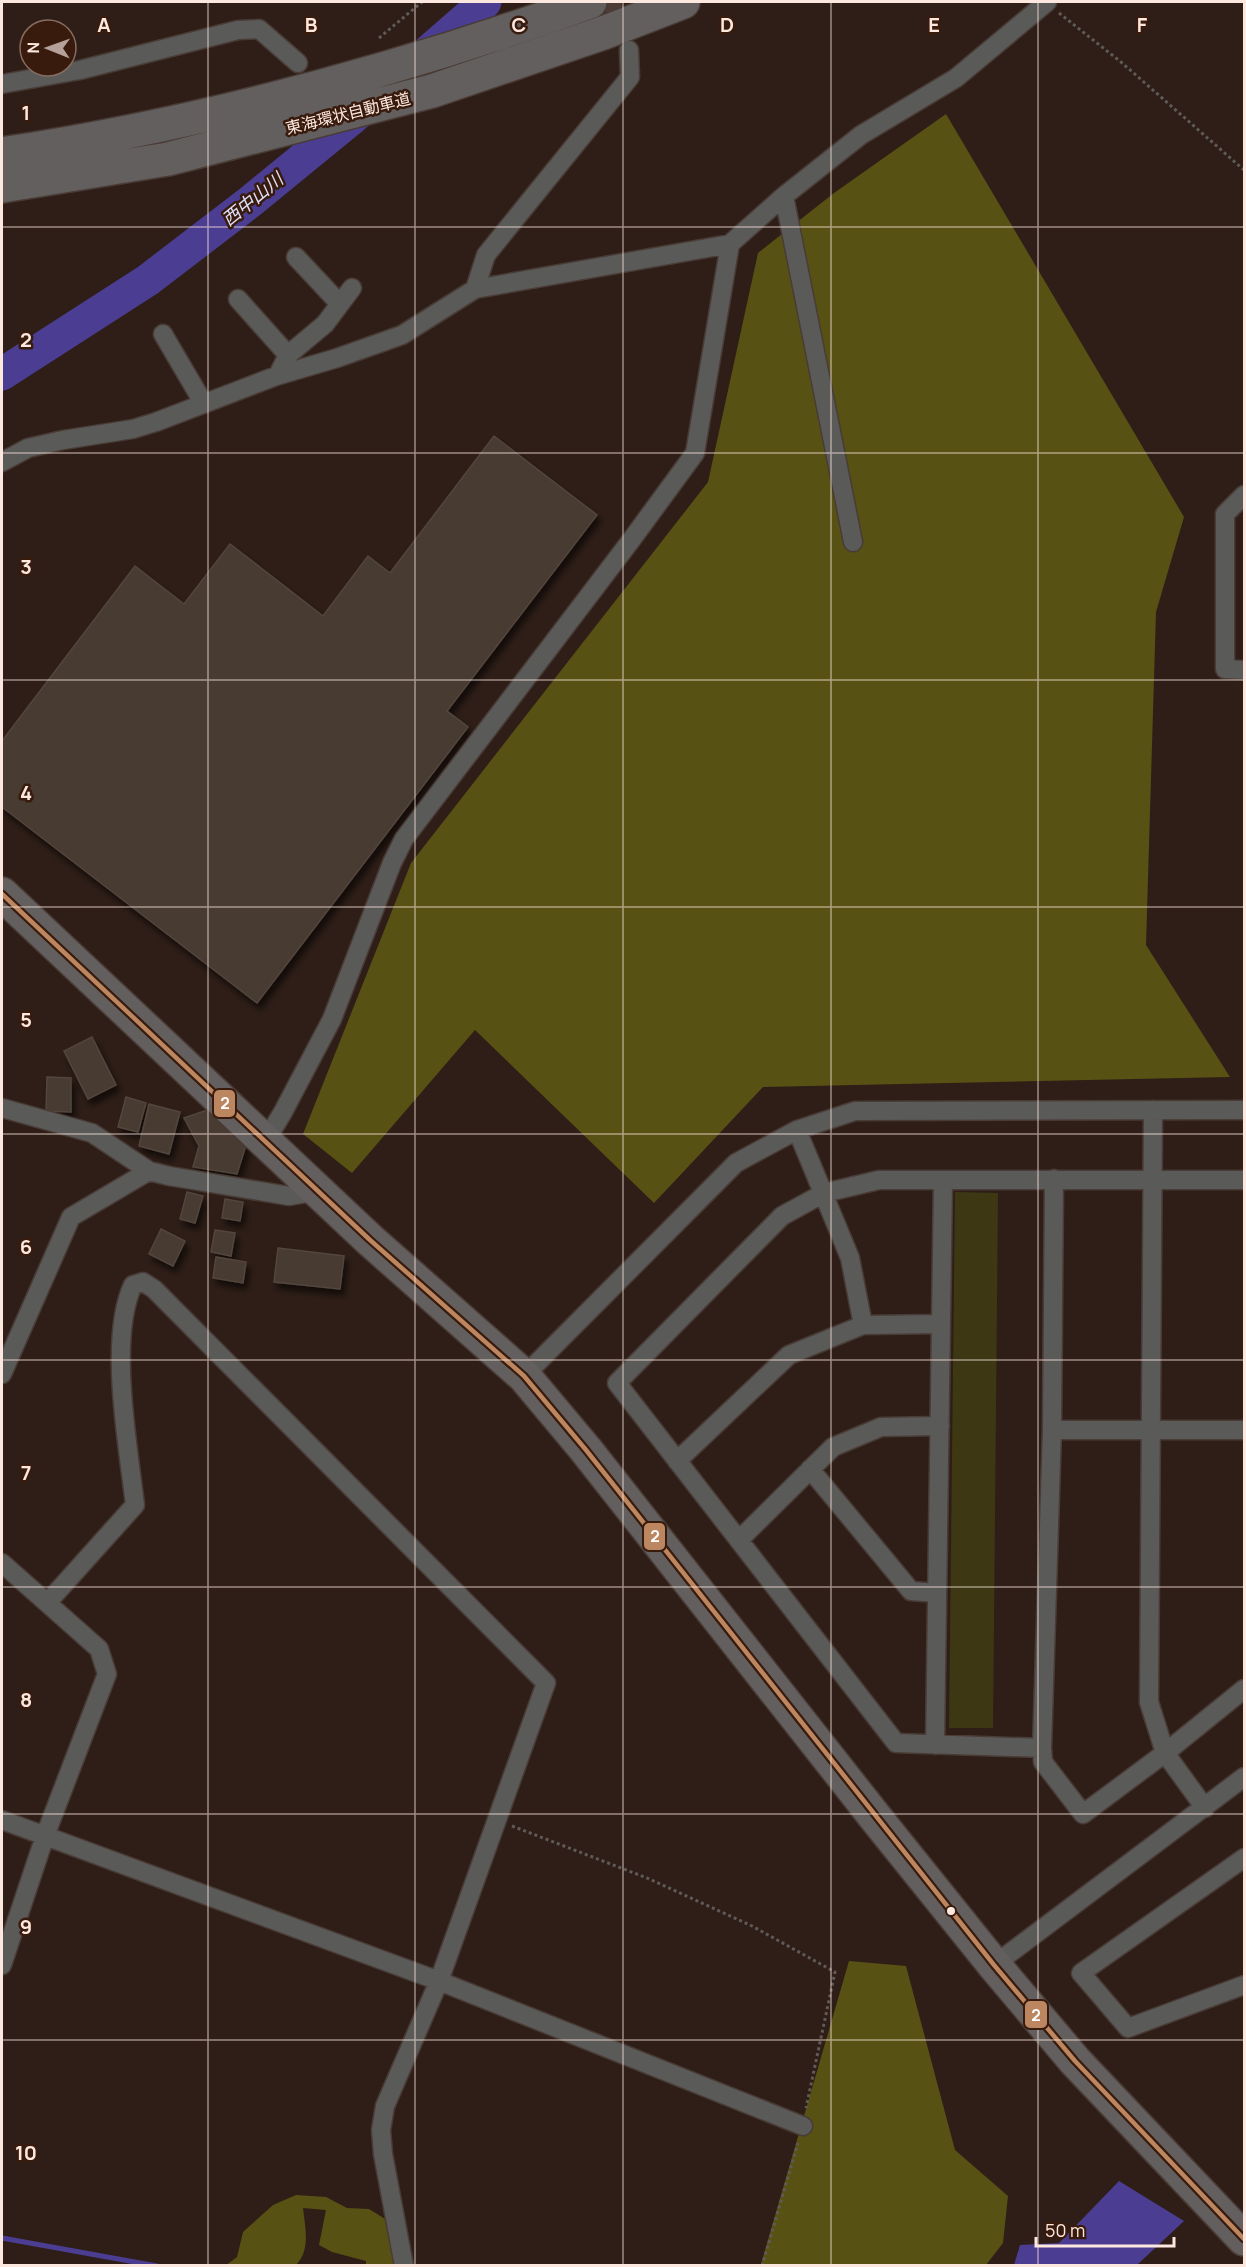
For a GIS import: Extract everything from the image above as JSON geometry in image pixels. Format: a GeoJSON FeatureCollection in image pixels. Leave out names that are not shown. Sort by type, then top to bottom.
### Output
{"type":"FeatureCollection","features":[{"type":"Feature","properties":{"kind":"highway","name":"東海環状自動車道"},"geometry":{"type":"LineString","coordinates":[[2,154],[213,114],[297,78],[366,74],[490,37],[590,2]]}},
{"type":"Feature","properties":{"kind":"highway","name":"東海環状自動車道"},"geometry":{"type":"LineString","coordinates":[[2,186],[168,159],[432,91],[603,33],[683,2]]}},
{"type":"Feature","properties":{"kind":"highway"},"geometry":{"type":"LineString","coordinates":[[2,894],[265,1142],[524,1376],[586,1450],[867,1808],[994,1965],[1075,2061],[1245,2239]]}},
{"type":"Feature","properties":{"kind":"street"},"geometry":{"type":"LineString","coordinates":[[2,462],[28,448],[133,429],[278,375],[337,358],[402,335],[475,289],[730,244],[784,196],[861,135],[956,78],[1046,2]]}},
{"type":"Feature","properties":{"kind":"street"},"geometry":{"type":"LineString","coordinates":[[2,84],[80,70],[238,30],[259,29],[297,78]]}},
{"type":"Feature","properties":{"kind":"street"},"geometry":{"type":"LineString","coordinates":[[475,289],[486,255],[630,77],[629,50]]}},
{"type":"Feature","properties":{"kind":"street"},"geometry":{"type":"LineString","coordinates":[[784,196],[853,542]]}},
{"type":"Feature","properties":{"kind":"street"},"geometry":{"type":"LineString","coordinates":[[265,1142],[332,1019],[392,863],[404,839],[695,453],[730,244]]}},
{"type":"Feature","properties":{"kind":"street"},"geometry":{"type":"LineString","coordinates":[[296,257],[340,304]]}},
{"type":"Feature","properties":{"kind":"street"},"geometry":{"type":"LineString","coordinates":[[278,375],[288,355],[325,324],[352,288]]}},
{"type":"Feature","properties":{"kind":"street"},"geometry":{"type":"LineString","coordinates":[[238,299],[288,355]]}},
{"type":"Feature","properties":{"kind":"street"},"geometry":{"type":"LineString","coordinates":[[163,334],[204,404]]}},
{"type":"Feature","properties":{"kind":"street"},"geometry":{"type":"LineString","coordinates":[[1245,495],[1225,514],[1225,669],[1245,670]]}},
{"type":"Feature","properties":{"kind":"street"},"geometry":{"type":"LineString","coordinates":[[2,1108],[92,1133],[149,1171],[289,1197],[319,1191]]}},
{"type":"Feature","properties":{"kind":"street"},"geometry":{"type":"LineString","coordinates":[[1153,1110],[1149,1702],[1165,1753],[1205,1808]]}},
{"type":"Feature","properties":{"kind":"street"},"geometry":{"type":"LineString","coordinates":[[524,1376],[736,1163],[796,1130],[855,1111],[1245,1110]]}},
{"type":"Feature","properties":{"kind":"street"},"geometry":{"type":"LineString","coordinates":[[796,1130],[850,1258],[863,1325]]}},
{"type":"Feature","properties":{"kind":"street"},"geometry":{"type":"LineString","coordinates":[[2,1374],[72,1217],[149,1171]]}},
{"type":"Feature","properties":{"kind":"street"},"geometry":{"type":"LineString","coordinates":[[1054,1179],[1052,1430],[1043,1761],[1083,1814],[1245,1689]]}},
{"type":"Feature","properties":{"kind":"street"},"geometry":{"type":"LineString","coordinates":[[1042,1748],[896,1743],[617,1383],[782,1216],[824,1193],[879,1180],[1245,1180]]}},
{"type":"Feature","properties":{"kind":"street"},"geometry":{"type":"LineString","coordinates":[[935,1745],[944,1180]]}},
{"type":"Feature","properties":{"kind":"street"},"geometry":{"type":"LineString","coordinates":[[47,1603],[135,1505],[123,1393],[120,1336],[129,1293],[133,1285],[143,1282],[154,1289],[546,1683],[439,1981],[385,2106],[381,2130],[383,2154],[404,2265]]}},
{"type":"Feature","properties":{"kind":"street"},"geometry":{"type":"LineString","coordinates":[[677,1461],[789,1355],[863,1325],[941,1324]]}},
{"type":"Feature","properties":{"kind":"street"},"geometry":{"type":"LineString","coordinates":[[739,1540],[833,1447],[880,1427],[940,1426]]}},
{"type":"Feature","properties":{"kind":"street"},"geometry":{"type":"LineString","coordinates":[[1052,1430],[1245,1430]]}},
{"type":"Feature","properties":{"kind":"street"},"geometry":{"type":"LineString","coordinates":[[810,1469],[911,1591],[938,1593]]}},
{"type":"Feature","properties":{"kind":"street"},"geometry":{"type":"LineString","coordinates":[[2,1563],[99,1649],[108,1674],[45,1836],[2,1965]]}},
{"type":"Feature","properties":{"kind":"street"},"geometry":{"type":"LineString","coordinates":[[994,1965],[1245,1777]]}},
{"type":"Feature","properties":{"kind":"street"},"geometry":{"type":"LineString","coordinates":[[2,1820],[439,1981],[803,2126]]}},
{"type":"Feature","properties":{"kind":"street"},"geometry":{"type":"LineString","coordinates":[[1245,1858],[1081,1973],[1128,2028],[1245,1985]]}},
{"type":"Feature","properties":{"kind":"path"},"geometry":{"type":"LineString","coordinates":[[380,38],[422,2]]}},
{"type":"Feature","properties":{"kind":"path"},"geometry":{"type":"LineString","coordinates":[[1046,2],[1120,62],[1245,170]]}},
{"type":"Feature","properties":{"kind":"path"},"geometry":{"type":"LineString","coordinates":[[496,1820],[647,1878],[752,1926],[835,1972],[803,2126],[762,2265]]}},
{"type":"Feature","properties":{"kind":"shaded area"},"geometry":{"type":"Polygon","coordinates":[[[946,114],[1184,517],[1156,612],[1146,945],[1230,1077],[763,1087],[654,1203],[475,1030],[352,1173],[303,1134],[411,863],[708,482],[758,253],[834,193],[946,114]]]}},
{"type":"Feature","properties":{"kind":"shaded area"},"geometry":{"type":"Polygon","coordinates":[[[955,1192],[998,1193],[993,1728],[949,1728],[955,1192]]]}},
{"type":"Feature","properties":{"kind":"shaded area"},"geometry":{"type":"Polygon","coordinates":[[[849,1961],[906,1966],[955,2150],[1008,2196],[1003,2243],[986,2265],[761,2264],[849,1961]]]}},
{"type":"Feature","properties":{"kind":"shaded area"},"geometry":{"type":"Polygon","coordinates":[[[1119,2181],[1184,2221],[1137,2265],[1014,2265],[1020,2245],[1059,2243],[1119,2181]]]}},
{"type":"Feature","properties":{"kind":"shaded area"},"geometry":{"type":"Polygon","coordinates":[[[296,2195],[326,2197],[347,2208],[369,2209],[390,2222],[399,2265],[366,2265],[366,2261],[332,2252],[319,2245],[326,2210],[303,2208],[306,2230],[305,2245],[301,2259],[296,2265],[225,2266],[237,2257],[243,2232],[273,2205],[296,2195]]]}},
{"type":"Feature","properties":{"kind":"building"},"geometry":{"type":"Polygon","coordinates":[[[494,436],[597,515],[447,711],[468,727],[257,1003],[2,807],[2,741],[135,566],[184,604],[230,544],[323,616],[368,556],[390,573],[494,436]]]}},
{"type":"Feature","properties":{"kind":"building"},"geometry":{"type":"Polygon","coordinates":[[[92,1037],[116,1085],[88,1099],[64,1051],[92,1037]]]}},
{"type":"Feature","properties":{"kind":"building"},"geometry":{"type":"Polygon","coordinates":[[[47,1077],[71,1078],[71,1112],[46,1111],[47,1077]]]}},
{"type":"Feature","properties":{"kind":"building"},"geometry":{"type":"Polygon","coordinates":[[[126,1097],[146,1103],[138,1132],[118,1127],[126,1097]]]}},
{"type":"Feature","properties":{"kind":"building"},"geometry":{"type":"Polygon","coordinates":[[[149,1104],[180,1112],[169,1154],[139,1146],[149,1104]]]}},
{"type":"Feature","properties":{"kind":"building"},"geometry":{"type":"Polygon","coordinates":[[[210,1109],[246,1145],[237,1174],[193,1167],[199,1146],[184,1118],[210,1109]]]}},
{"type":"Feature","properties":{"kind":"building"},"geometry":{"type":"Polygon","coordinates":[[[187,1192],[203,1196],[195,1223],[180,1219],[187,1192]]]}},
{"type":"Feature","properties":{"kind":"building"},"geometry":{"type":"Polygon","coordinates":[[[225,1199],[243,1202],[240,1221],[222,1218],[225,1199]]]}},
{"type":"Feature","properties":{"kind":"building"},"geometry":{"type":"Polygon","coordinates":[[[161,1229],[185,1241],[173,1266],[149,1254],[161,1229]]]}},
{"type":"Feature","properties":{"kind":"building"},"geometry":{"type":"Polygon","coordinates":[[[215,1230],[235,1233],[231,1256],[211,1252],[215,1230]]]}},
{"type":"Feature","properties":{"kind":"building"},"geometry":{"type":"Polygon","coordinates":[[[278,1248],[344,1256],[340,1289],[274,1282],[278,1248]]]}},
{"type":"Feature","properties":{"kind":"building"},"geometry":{"type":"Polygon","coordinates":[[[216,1257],[246,1262],[243,1283],[213,1278],[216,1257]]]}},
{"type":"Feature","properties":{"kind":"waterway","name":"西中山川"},"geometry":{"type":"LineString","coordinates":[[2,374],[148,280],[251,201],[350,120],[485,2]]}},
{"type":"Feature","properties":{"kind":"waterway"},"geometry":{"type":"LineString","coordinates":[[2,2238],[157,2266]]}},
{"type":"Feature","properties":{"kind":"tunnel"},"geometry":{"type":"LineString","coordinates":[[611,2],[622,32]]}},
{"type":"Feature","properties":{"kind":"transit line","name":"2"},"geometry":{"type":"LineString","coordinates":[[2,894],[370,1240],[524,1376],[586,1450],[994,1965],[1075,2061],[1244,2239]]}}]}
